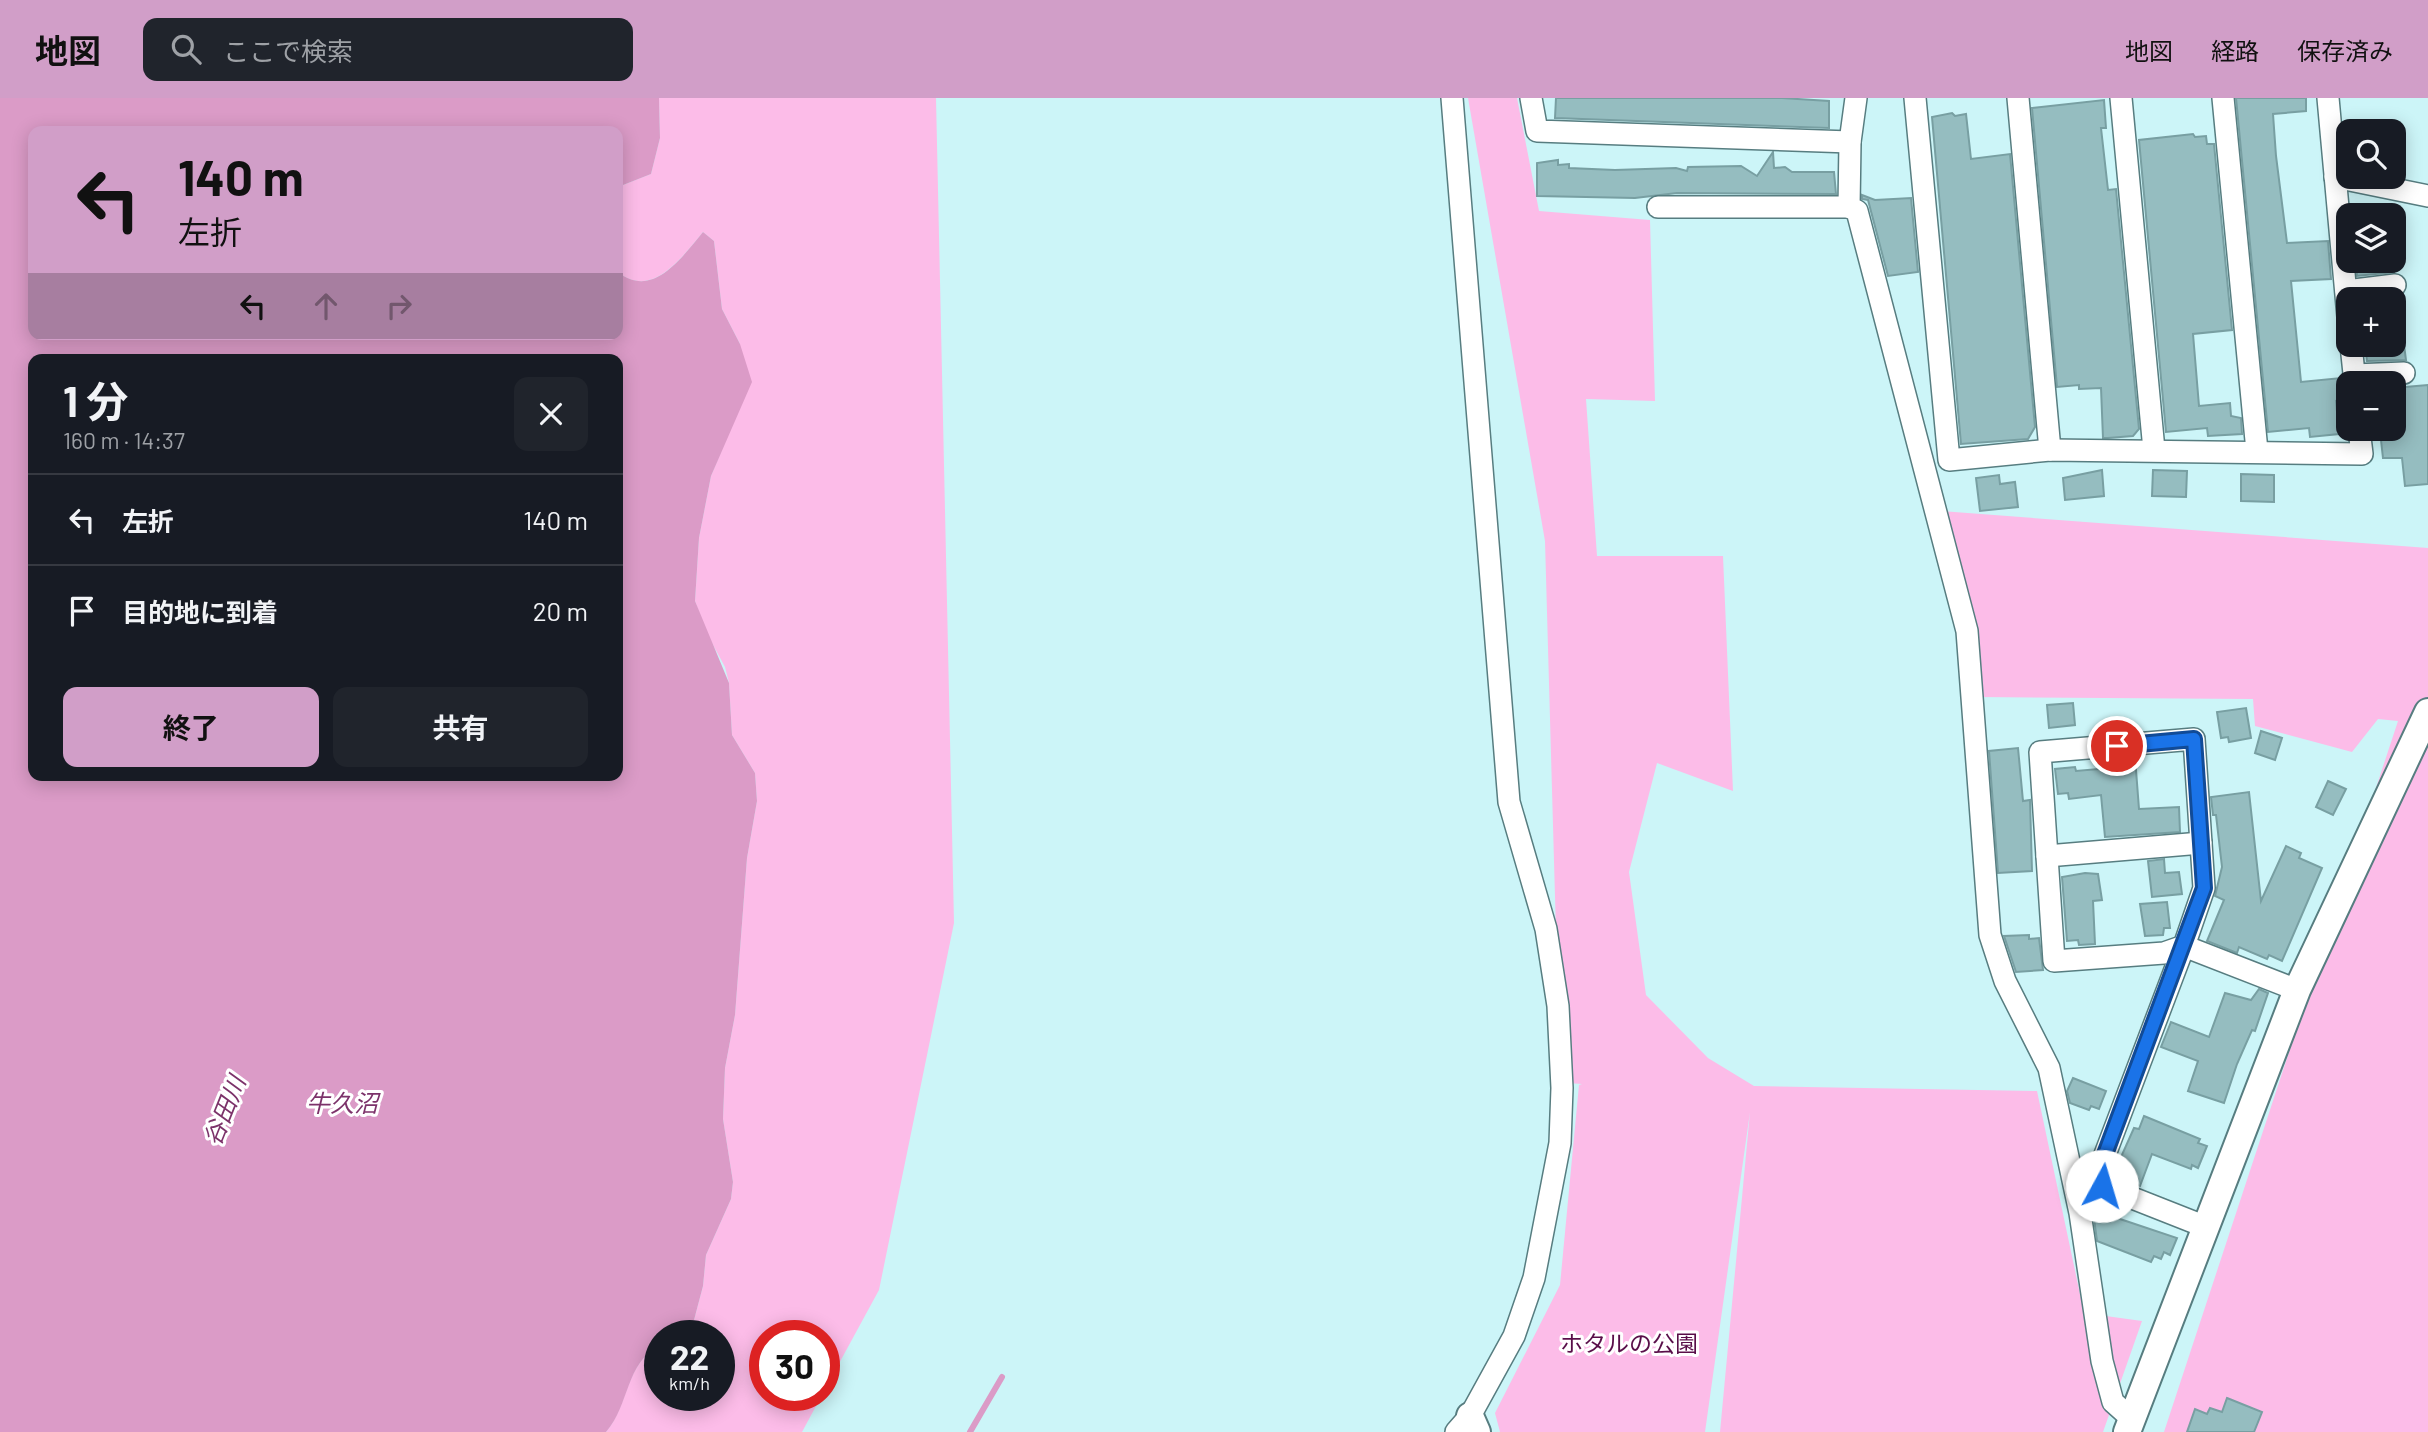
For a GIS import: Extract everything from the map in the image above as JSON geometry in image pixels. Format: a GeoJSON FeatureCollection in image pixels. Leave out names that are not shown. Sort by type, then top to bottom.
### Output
{"type":"FeatureCollection","features":[{"type":"Feature","properties":{"kind":"street"},"geometry":{"type":"LineString","coordinates":[[1452,98],[1456,230],[1472,370],[1509,802],[1546,929],[1558,1006],[1562,1088],[1560,1143],[1534,1278],[1514,1336],[1468,1427]]}},
{"type":"Feature","properties":{"kind":"street"},"geometry":{"type":"LineString","coordinates":[[1531,98],[1537,131],[1850,142]]}},
{"type":"Feature","properties":{"kind":"street"},"geometry":{"type":"LineString","coordinates":[[1849,207],[1850,142],[1856,98]]}},
{"type":"Feature","properties":{"kind":"street"},"geometry":{"type":"LineString","coordinates":[[1915,98],[1949,460],[2050,450],[2361,454],[2360,441]]}},
{"type":"Feature","properties":{"kind":"street"},"geometry":{"type":"LineString","coordinates":[[2018,98],[2050,450]]}},
{"type":"Feature","properties":{"kind":"street"},"geometry":{"type":"LineString","coordinates":[[2121,98],[2154,450]]}},
{"type":"Feature","properties":{"kind":"street"},"geometry":{"type":"LineString","coordinates":[[2223,98],[2257,451]]}},
{"type":"Feature","properties":{"kind":"street"},"geometry":{"type":"LineString","coordinates":[[2328,98],[2346,287]]}},
{"type":"Feature","properties":{"kind":"street"},"geometry":{"type":"LineString","coordinates":[[2335,177],[2428,196]]}},
{"type":"Feature","properties":{"kind":"street"},"geometry":{"type":"LineString","coordinates":[[1658,207],[1849,207],[1857,211],[1967,631],[1990,935],[2005,981],[2049,1069],[2080,1213],[2102,1361],[2113,1402],[2130,1425]]}},
{"type":"Feature","properties":{"kind":"street"},"geometry":{"type":"LineString","coordinates":[[2379,287],[2395,285]]}},
{"type":"Feature","properties":{"kind":"street"},"geometry":{"type":"LineString","coordinates":[[2130,1425],[2297,990],[2428,712]]}},
{"type":"Feature","properties":{"kind":"street"},"geometry":{"type":"LineString","coordinates":[[2207,1227],[2102,1186],[2098,1173],[2184,946],[2204,888],[2194,739],[2040,752],[2053,961],[2164,953],[2184,946],[2297,990]]}},
{"type":"Feature","properties":{"kind":"street"},"geometry":{"type":"LineString","coordinates":[[2047,856],[2201,844]]}},
{"type":"Feature","properties":{"kind":"green space"},"geometry":{"type":"Polygon","coordinates":[[[659,98],[936,98],[954,923],[879,1290],[840,1362],[840,1320],[749,1320],[749,1411],[813,1411],[802,1432],[606,1432],[644,1358],[644,1411],[735,1411],[735,1320],[694,1320],[703,1286],[706,1255],[731,1199],[733,1182],[723,1119],[725,1068],[735,1015],[747,858],[757,801],[755,773],[732,735],[729,683],[725,667],[706,632],[695,601],[699,538],[711,476],[725,442],[740,344],[722,309],[714,241],[703,232],[676,263],[654,278],[643,281],[623,275],[623,185],[651,174],[660,138],[659,98]]]}},
{"type":"Feature","properties":{"kind":"green space","name":"ホタルの公園"},"geometry":{"type":"Polygon","coordinates":[[[1468,98],[1517,98],[1539,211],[1650,220],[1655,401],[1586,399],[1597,556],[1723,556],[1733,791],[1657,763],[1629,872],[1646,995],[1708,1058],[1754,1086],[2037,1091],[2084,1313],[2142,1321],[2103,1432],[1720,1432],[1750,1112],[1705,1432],[1500,1432],[1495,1413],[1560,1285],[1579,1085],[1582,1084],[1568,1083],[1556,932],[1545,541],[1468,98]]]}},
{"type":"Feature","properties":{"kind":"green space"},"geometry":{"type":"Polygon","coordinates":[[[1941,511],[2428,548],[2428,1432],[2164,1432],[2398,721],[2378,719],[2352,752],[2255,726],[2253,699],[1978,697],[1941,511]]]}},
{"type":"Feature","properties":{"kind":"water","name":"牛久沼"},"geometry":{"type":"Polygon","coordinates":[[[0,98],[659,98],[660,138],[651,174],[623,185],[623,126],[28,126],[28,340],[623,340],[623,275],[643,281],[655,278],[676,263],[703,232],[714,241],[722,309],[740,344],[752,382],[711,476],[699,538],[695,601],[729,683],[732,735],[755,773],[757,801],[747,858],[735,1015],[725,1068],[723,1119],[733,1182],[731,1199],[706,1255],[703,1286],[694,1320],[644,1320],[644,1358],[634,1373],[614,1421],[606,1432],[0,1432],[0,98]]]}},
{"type":"Feature","properties":{"kind":"building"},"geometry":{"type":"Polygon","coordinates":[[[1556,98],[1782,98],[1829,101],[1829,128],[1555,118],[1556,98]]]}},
{"type":"Feature","properties":{"kind":"building"},"geometry":{"type":"Polygon","coordinates":[[[2236,98],[2306,98],[2306,111],[2273,114],[2276,156],[2287,243],[2328,241],[2331,279],[2291,281],[2301,382],[2336,378],[2336,434],[2310,437],[2309,428],[2268,432],[2236,98]]]}},
{"type":"Feature","properties":{"kind":"building"},"geometry":{"type":"Polygon","coordinates":[[[2104,100],[2106,128],[2101,128],[2108,190],[2116,189],[2139,429],[2133,436],[2108,438],[2103,438],[2101,388],[2079,389],[2079,385],[2057,387],[2032,108],[2104,100]]]}},
{"type":"Feature","properties":{"kind":"building"},"geometry":{"type":"Polygon","coordinates":[[[1952,113],[1955,116],[1966,114],[1971,159],[2010,154],[2035,427],[2028,439],[1961,444],[1932,117],[1952,113]]]}},
{"type":"Feature","properties":{"kind":"building"},"geometry":{"type":"Polygon","coordinates":[[[2193,134],[2195,137],[2206,136],[2207,144],[2214,144],[2232,330],[2193,334],[2199,406],[2230,403],[2231,416],[2241,418],[2242,434],[2208,436],[2207,428],[2166,432],[2139,140],[2193,134]]]}},
{"type":"Feature","properties":{"kind":"building"},"geometry":{"type":"Polygon","coordinates":[[[1773,152],[1774,168],[1785,167],[1792,172],[1834,172],[1836,194],[1677,193],[1635,198],[1537,196],[1537,163],[1558,160],[1558,165],[1569,164],[1569,168],[1615,170],[1676,168],[1687,171],[1688,167],[1741,166],[1757,176],[1773,152]]]}},
{"type":"Feature","properties":{"kind":"building"},"geometry":{"type":"Polygon","coordinates":[[[1862,195],[1875,200],[1911,198],[1918,272],[1888,276],[1868,200],[1862,199],[1862,195]]]}},
{"type":"Feature","properties":{"kind":"building"},"geometry":{"type":"Polygon","coordinates":[[[2357,273],[2385,273],[2357,276],[2357,273]]]}},
{"type":"Feature","properties":{"kind":"building"},"geometry":{"type":"Polygon","coordinates":[[[2366,357],[2406,357],[2406,360],[2367,361],[2366,357]]]}},
{"type":"Feature","properties":{"kind":"building"},"geometry":{"type":"Polygon","coordinates":[[[2428,385],[2428,484],[2405,486],[2402,458],[2383,458],[2381,441],[2406,441],[2406,387],[2428,385]]]}},
{"type":"Feature","properties":{"kind":"building"},"geometry":{"type":"Polygon","coordinates":[[[2102,470],[2104,496],[2065,500],[2063,478],[2102,470]]]}},
{"type":"Feature","properties":{"kind":"building"},"geometry":{"type":"Polygon","coordinates":[[[2153,470],[2187,471],[2186,497],[2152,496],[2153,470]]]}},
{"type":"Feature","properties":{"kind":"building"},"geometry":{"type":"Polygon","coordinates":[[[2241,474],[2274,475],[2274,502],[2241,501],[2241,474]]]}},
{"type":"Feature","properties":{"kind":"building"},"geometry":{"type":"Polygon","coordinates":[[[1999,475],[2000,484],[2015,482],[2018,507],[1980,511],[1976,478],[1999,475]]]}},
{"type":"Feature","properties":{"kind":"building"},"geometry":{"type":"Polygon","coordinates":[[[2073,703],[2075,725],[2049,728],[2047,705],[2073,703]]]}},
{"type":"Feature","properties":{"kind":"building"},"geometry":{"type":"Polygon","coordinates":[[[2246,708],[2251,738],[2229,742],[2228,737],[2221,738],[2217,712],[2246,708]]]}},
{"type":"Feature","properties":{"kind":"building"},"geometry":{"type":"Polygon","coordinates":[[[2261,731],[2282,738],[2275,760],[2255,753],[2261,731]]]}},
{"type":"Feature","properties":{"kind":"building"},"geometry":{"type":"Polygon","coordinates":[[[2018,748],[2023,801],[2030,800],[2032,871],[1998,873],[1989,751],[2018,748]]]}},
{"type":"Feature","properties":{"kind":"building"},"geometry":{"type":"Polygon","coordinates":[[[2135,757],[2139,809],[2179,807],[2180,832],[2105,837],[2101,795],[2069,799],[2068,793],[2058,794],[2055,769],[2075,767],[2076,771],[2122,767],[2125,758],[2135,757]]]}},
{"type":"Feature","properties":{"kind":"building"},"geometry":{"type":"Polygon","coordinates":[[[2328,781],[2346,789],[2333,815],[2316,807],[2328,781]]]}},
{"type":"Feature","properties":{"kind":"building"},"geometry":{"type":"Polygon","coordinates":[[[2249,792],[2261,901],[2286,846],[2301,853],[2299,858],[2322,868],[2282,961],[2269,955],[2267,959],[2239,947],[2237,953],[2207,941],[2224,900],[2215,896],[2222,867],[2216,815],[2213,815],[2211,797],[2249,792]]]}},
{"type":"Feature","properties":{"kind":"building"},"geometry":{"type":"Polygon","coordinates":[[[2164,859],[2165,873],[2179,872],[2182,894],[2152,897],[2148,861],[2164,859]]]}},
{"type":"Feature","properties":{"kind":"building"},"geometry":{"type":"Polygon","coordinates":[[[2098,874],[2102,900],[2093,901],[2095,944],[2079,945],[2078,940],[2067,941],[2062,877],[2098,874]]]}},
{"type":"Feature","properties":{"kind":"building"},"geometry":{"type":"Polygon","coordinates":[[[2167,902],[2170,928],[2164,928],[2163,935],[2145,936],[2140,904],[2167,902]]]}},
{"type":"Feature","properties":{"kind":"building"},"geometry":{"type":"Polygon","coordinates":[[[2029,935],[2029,939],[2039,938],[2043,970],[2016,972],[2004,936],[2029,935]]]}},
{"type":"Feature","properties":{"kind":"building"},"geometry":{"type":"Polygon","coordinates":[[[2259,989],[2268,993],[2255,1031],[2252,1030],[2237,1064],[2224,1103],[2188,1091],[2198,1061],[2161,1047],[2171,1022],[2209,1037],[2225,993],[2251,1000],[2259,989]]]}},
{"type":"Feature","properties":{"kind":"building"},"geometry":{"type":"Polygon","coordinates":[[[2073,1078],[2106,1091],[2099,1109],[2091,1106],[2089,1110],[2070,1103],[2067,1091],[2073,1078]]]}},
{"type":"Feature","properties":{"kind":"building"},"geometry":{"type":"Polygon","coordinates":[[[2144,1116],[2200,1139],[2198,1143],[2207,1146],[2198,1168],[2192,1165],[2191,1169],[2152,1154],[2140,1186],[2113,1175],[2134,1128],[2139,1129],[2144,1116]]]}},
{"type":"Feature","properties":{"kind":"building"},"geometry":{"type":"Polygon","coordinates":[[[2095,1205],[2120,1219],[2177,1238],[2170,1255],[2164,1252],[2161,1259],[2154,1256],[2151,1262],[2097,1241],[2093,1211],[2095,1205]]]}},
{"type":"Feature","properties":{"kind":"building"},"geometry":{"type":"Polygon","coordinates":[[[2227,1398],[2262,1412],[2254,1432],[2187,1432],[2195,1409],[2207,1414],[2210,1408],[2222,1412],[2227,1398]]]}},
{"type":"Feature","properties":{"kind":"waterway"},"geometry":{"type":"LineString","coordinates":[[970,1432],[1002,1377]]}},
{"type":"Feature","properties":{"kind":"route"},"geometry":{"type":"LineString","coordinates":[[2102,1186],[2098,1173],[2204,888],[2194,739],[2117,746]]}},
{"type":"Feature","properties":{"kind":"water label","name":"谷田川"},"geometry":{"type":"Point","coordinates":[225,1111]}}]}
